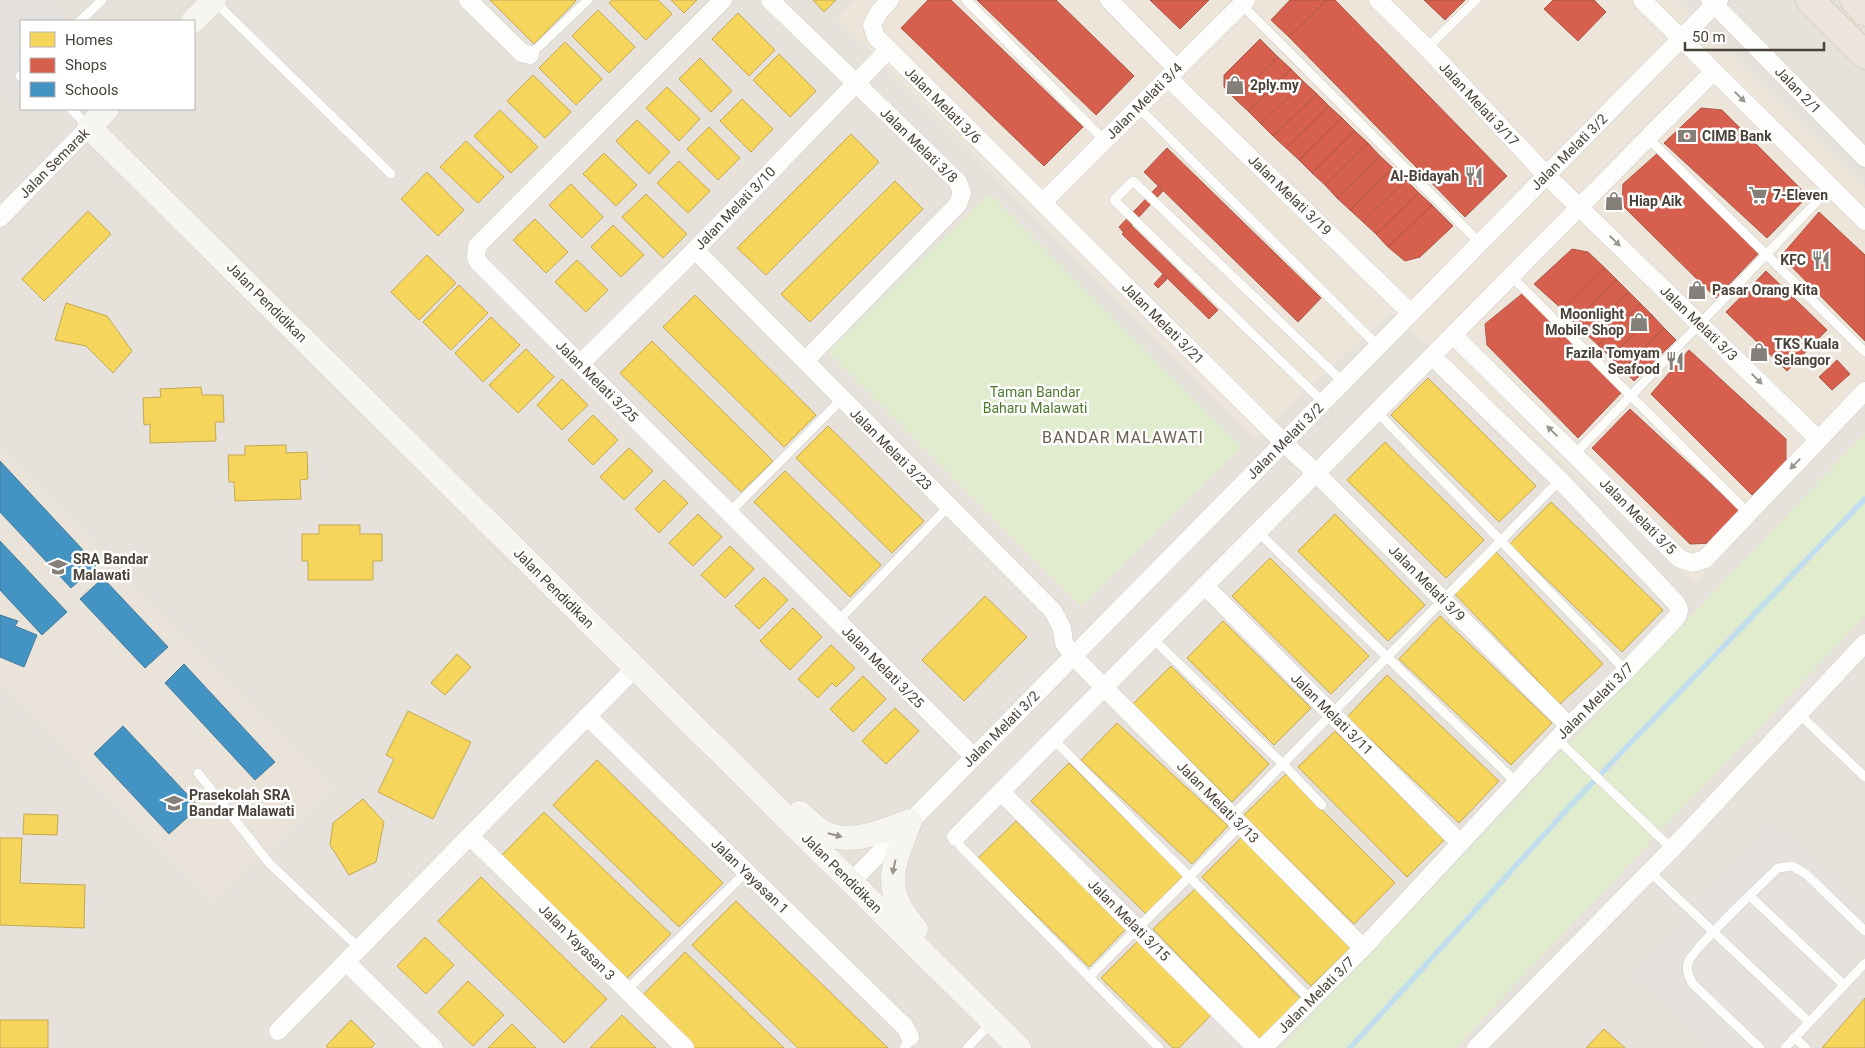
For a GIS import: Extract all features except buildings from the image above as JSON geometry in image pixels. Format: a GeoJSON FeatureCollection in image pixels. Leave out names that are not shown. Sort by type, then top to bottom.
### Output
{"type":"FeatureCollection","features":[{"type":"Feature","properties":{"kind":"highway"},"geometry":{"type":"LineString","coordinates":[[1810,0],[1865,55]]}},
{"type":"Feature","properties":{"kind":"highway"},"geometry":{"type":"LineString","coordinates":[[1854,0],[1865,12]]}},
{"type":"Feature","properties":{"kind":"street"},"geometry":{"type":"LineString","coordinates":[[194,20],[214,0]]}},
{"type":"Feature","properties":{"kind":"street"},"geometry":{"type":"LineString","coordinates":[[468,0],[522,53],[530,55]]}},
{"type":"Feature","properties":{"kind":"street","name":"Jalan Melati 3/25"},"geometry":{"type":"LineString","coordinates":[[722,0],[477,246],[476,258],[974,757]]}},
{"type":"Feature","properties":{"kind":"street","name":"Jalan Melati 3/8"},"geometry":{"type":"LineString","coordinates":[[770,0],[958,182],[962,193],[958,204],[805,361]]}},
{"type":"Feature","properties":{"kind":"street","name":"Jalan Melati 3/6"},"geometry":{"type":"LineString","coordinates":[[890,0],[879,12],[872,25],[876,38],[1042,203]]}},
{"type":"Feature","properties":{"kind":"street","name":"Jalan Melati 3/19"},"geometry":{"type":"LineString","coordinates":[[1109,0],[1172,74],[1411,313]]}},
{"type":"Feature","properties":{"kind":"street","name":"Jalan Melati 3/17"},"geometry":{"type":"LineString","coordinates":[[1378,0],[1427,48],[1546,175],[1580,207]]}},
{"type":"Feature","properties":{"kind":"street"},"geometry":{"type":"LineString","coordinates":[[1642,0],[1865,221]]}},
{"type":"Feature","properties":{"kind":"street","name":"Jalan Melati 3/4"},"geometry":{"type":"LineString","coordinates":[[1042,203],[1242,2]]}},
{"type":"Feature","properties":{"kind":"street","name":"Jalan Melati 3/2"},"geometry":{"type":"LineString","coordinates":[[851,882],[1480,243],[1714,2]]}},
{"type":"Feature","properties":{"kind":"street","name":"Jalan 2/1"},"geometry":{"type":"LineString","coordinates":[[1714,2],[1865,158]]}},
{"type":"Feature","properties":{"kind":"street","name":"Jalan Melati 3/10"},"geometry":{"type":"LineString","coordinates":[[580,364],[694,250],[888,50]]}},
{"type":"Feature","properties":{"kind":"street"},"geometry":{"type":"LineString","coordinates":[[956,837],[1714,71]]}},
{"type":"Feature","properties":{"kind":"street","name":"Jalan Semarak"},"geometry":{"type":"LineString","coordinates":[[0,218],[106,110]]}},
{"type":"Feature","properties":{"kind":"street","name":"Jalan Pendidikan"},"geometry":{"type":"LineString","coordinates":[[89,127],[1019,1048]]}},
{"type":"Feature","properties":{"kind":"street","name":"Jalan Melati 3/21"},"geometry":{"type":"LineString","coordinates":[[1042,203],[1283,442]]}},
{"type":"Feature","properties":{"kind":"street","name":"Jalan Melati 3/3"},"geometry":{"type":"LineString","coordinates":[[1580,207],[1818,439]]}},
{"type":"Feature","properties":{"kind":"street","name":"Jalan Melati 3/23"},"geometry":{"type":"LineString","coordinates":[[694,250],[1053,611],[1062,628],[1064,643],[1073,656]]}},
{"type":"Feature","properties":{"kind":"street","name":"Jalan Melati 3/5"},"geometry":{"type":"LineString","coordinates":[[1453,335],[1680,559],[1693,563],[1705,559],[1865,391]]}},
{"type":"Feature","properties":{"kind":"street","name":"Jalan Melati 3/7"},"geometry":{"type":"LineString","coordinates":[[1263,1048],[1363,948],[1516,782],[1561,743],[1569,726],[1626,671],[1679,613],[1679,608],[1560,480],[1432,356]]}},
{"type":"Feature","properties":{"kind":"street","name":"Jalan Melati 3/9"},"geometry":{"type":"LineString","coordinates":[[1283,442],[1569,726]]}},
{"type":"Feature","properties":{"kind":"street","name":"Jalan Melati 3/11"},"geometry":{"type":"LineString","coordinates":[[1205,586],[1460,843]]}},
{"type":"Feature","properties":{"kind":"street"},"geometry":{"type":"LineString","coordinates":[[1476,1048],[1672,849],[1865,643]]}},
{"type":"Feature","properties":{"kind":"street","name":"Jalan Melati 3/13"},"geometry":{"type":"LineString","coordinates":[[1073,656],[1363,948]]}},
{"type":"Feature","properties":{"kind":"street"},"geometry":{"type":"LineString","coordinates":[[278,1031],[635,668]]}},
{"type":"Feature","properties":{"kind":"street","name":"Jalan Yayasan 1"},"geometry":{"type":"LineString","coordinates":[[587,716],[905,1027],[907,1042]]}},
{"type":"Feature","properties":{"kind":"street"},"geometry":{"type":"LineString","coordinates":[[737,769],[780,796],[824,832],[838,837],[850,838],[867,835],[910,821]]}},
{"type":"Feature","properties":{"kind":"street","name":"Jalan Melati 3/15"},"geometry":{"type":"LineString","coordinates":[[1001,792],[1256,1048]]}},
{"type":"Feature","properties":{"kind":"street"},"geometry":{"type":"LineString","coordinates":[[910,821],[892,873],[897,905],[922,936],[952,982]]}},
{"type":"Feature","properties":{"kind":"street","name":"Jalan Yayasan 3"},"geometry":{"type":"LineString","coordinates":[[470,836],[685,1048]]}},
{"type":"Feature","properties":{"kind":"street"},"geometry":{"type":"LineString","coordinates":[[346,962],[434,1048]]}},
{"type":"Feature","properties":{"kind":"lane"},"geometry":{"type":"LineString","coordinates":[[81,20],[102,0]]}},
{"type":"Feature","properties":{"kind":"lane"},"geometry":{"type":"LineString","coordinates":[[214,0],[391,174]]}},
{"type":"Feature","properties":{"kind":"lane"},"geometry":{"type":"LineString","coordinates":[[530,55],[588,0]]}},
{"type":"Feature","properties":{"kind":"lane"},"geometry":{"type":"LineString","coordinates":[[966,0],[1105,140]]}},
{"type":"Feature","properties":{"kind":"lane"},"geometry":{"type":"LineString","coordinates":[[1427,48],[1476,0]]}},
{"type":"Feature","properties":{"kind":"lane"},"geometry":{"type":"LineString","coordinates":[[1242,2],[1480,243]]}},
{"type":"Feature","properties":{"kind":"lane"},"geometry":{"type":"LineString","coordinates":[[1138,107],[1378,346]]}},
{"type":"Feature","properties":{"kind":"lane"},"geometry":{"type":"LineString","coordinates":[[72,110],[89,127]]}},
{"type":"Feature","properties":{"kind":"lane"},"geometry":{"type":"LineString","coordinates":[[1648,138],[1865,352]]}},
{"type":"Feature","properties":{"kind":"lane"},"geometry":{"type":"LineString","coordinates":[[1323,402],[1114,200],[1133,181],[1343,382]]}},
{"type":"Feature","properties":{"kind":"lane"},"geometry":{"type":"LineString","coordinates":[[1575,454],[1831,188]]}},
{"type":"Feature","properties":{"kind":"lane"},"geometry":{"type":"LineString","coordinates":[[1512,276],[1748,513]]}},
{"type":"Feature","properties":{"kind":"lane"},"geometry":{"type":"LineString","coordinates":[[730,512],[842,399]]}},
{"type":"Feature","properties":{"kind":"lane"},"geometry":{"type":"LineString","coordinates":[[1377,412],[1626,671]]}},
{"type":"Feature","properties":{"kind":"lane"},"geometry":{"type":"LineString","coordinates":[[1090,976],[1190,876],[1283,764],[1560,480]]}},
{"type":"Feature","properties":{"kind":"lane"},"geometry":{"type":"LineString","coordinates":[[838,621],[948,507]]}},
{"type":"Feature","properties":{"kind":"lane"},"geometry":{"type":"LineString","coordinates":[[1258,532],[1516,782]]}},
{"type":"Feature","properties":{"kind":"lane"},"geometry":{"type":"LineString","coordinates":[[1153,639],[1283,764],[1322,805]]}},
{"type":"Feature","properties":{"kind":"lane"},"geometry":{"type":"LineString","coordinates":[[1798,713],[1865,778]]}},
{"type":"Feature","properties":{"kind":"lane"},"geometry":{"type":"LineString","coordinates":[[1053,739],[1310,999]]}},
{"type":"Feature","properties":{"kind":"lane"},"geometry":{"type":"LineString","coordinates":[[1561,743],[1672,849]]}},
{"type":"Feature","properties":{"kind":"lane"},"geometry":{"type":"LineString","coordinates":[[198,773],[270,863],[360,948]]}},
{"type":"Feature","properties":{"kind":"lane"},"geometry":{"type":"LineString","coordinates":[[956,837],[960,846],[1159,1048]]}},
{"type":"Feature","properties":{"kind":"lane"},"geometry":{"type":"LineString","coordinates":[[1760,1048],[1693,984],[1687,973],[1688,960],[1713,932],[1778,868],[1792,866],[1806,874],[1865,931]]}},
{"type":"Feature","properties":{"kind":"lane"},"geometry":{"type":"LineString","coordinates":[[627,990],[746,872]]}},
{"type":"Feature","properties":{"kind":"lane"},"geometry":{"type":"LineString","coordinates":[[1649,872],[1809,1022]]}},
{"type":"Feature","properties":{"kind":"lane"},"geometry":{"type":"LineString","coordinates":[[1750,896],[1844,985]]}},
{"type":"Feature","properties":{"kind":"lane"},"geometry":{"type":"LineString","coordinates":[[1785,1048],[1865,963]]}},
{"type":"Feature","properties":{"kind":"lane"},"geometry":{"type":"LineString","coordinates":[[967,1048],[992,1022]]}},
{"type":"Feature","properties":{"kind":"lane"},"geometry":{"type":"LineString","coordinates":[[1794,1037],[1806,1048]]}},
{"type":"Feature","properties":{"kind":"shaded area"},"geometry":{"type":"Polygon","coordinates":[[[0,0],[1865,0],[1865,1048],[0,1048],[0,0]]]}},
{"type":"Feature","properties":{"kind":"shaded area"},"geometry":{"type":"Polygon","coordinates":[[[0,0],[48,0],[69,20],[20,20],[20,106],[0,87],[0,0]]]}},
{"type":"Feature","properties":{"kind":"shaded area"},"geometry":{"type":"Polygon","coordinates":[[[854,0],[1676,0],[1865,188],[1865,402],[1695,583],[1391,312],[1255,439],[837,17],[854,0]]]}},
{"type":"Feature","properties":{"kind":"shaded area","name":"SRA Bandar Malawati"},"geometry":{"type":"Polygon","coordinates":[[[0,449],[333,786],[214,902],[0,684],[0,449]]]}},
{"type":"Feature","properties":{"kind":"shaded area"},"geometry":{"type":"Polygon","coordinates":[[[1772,825],[1865,910],[1865,945],[1770,1048],[1715,1048],[1634,975],[1772,825]]]}},
{"type":"Feature","properties":{"kind":"green space","name":"Taman Bandar Baharu Malawati"},"geometry":{"type":"Polygon","coordinates":[[[989,193],[1242,447],[1081,606],[828,352],[989,193]]]}},
{"type":"Feature","properties":{"kind":"green space"},"geometry":{"type":"Polygon","coordinates":[[[1865,433],[1865,616],[1455,1048],[1280,1048],[1865,433]]]}},
{"type":"Feature","properties":{"kind":"waterway"},"geometry":{"type":"LineString","coordinates":[[1350,1048],[1572,804],[1865,499]]}},
{"type":"Feature","properties":{"kind":"place","name":"2ply.my"},"geometry":{"type":"Point","coordinates":[1235,85]}},
{"type":"Feature","properties":{"kind":"place","name":"CIMB Bank"},"geometry":{"type":"Point","coordinates":[1687,136]}},
{"type":"Feature","properties":{"kind":"place","name":"Al-Bidayah"},"geometry":{"type":"Point","coordinates":[1474,176]}},
{"type":"Feature","properties":{"kind":"place","name":"7-Eleven"},"geometry":{"type":"Point","coordinates":[1758,195]}},
{"type":"Feature","properties":{"kind":"place","name":"Hiap Aik"},"geometry":{"type":"Point","coordinates":[1614,201]}},
{"type":"Feature","properties":{"kind":"place","name":"KFC"},"geometry":{"type":"Point","coordinates":[1821,260]}},
{"type":"Feature","properties":{"kind":"place","name":"Pasar Orang Kita"},"geometry":{"type":"Point","coordinates":[1697,290]}},
{"type":"Feature","properties":{"kind":"place","name":"Moonlight Mobile Shop"},"geometry":{"type":"Point","coordinates":[1639,322]}},
{"type":"Feature","properties":{"kind":"place","name":"TKS Kuala Selangor"},"geometry":{"type":"Point","coordinates":[1759,352]}},
{"type":"Feature","properties":{"kind":"place","name":"Fazila Tomyam Seafood"},"geometry":{"type":"Point","coordinates":[1675,361]}},
{"type":"Feature","properties":{"kind":"place","name":"SRA Bandar Malawati"},"geometry":{"type":"Point","coordinates":[58,567]}},
{"type":"Feature","properties":{"kind":"place","name":"Prasekolah SRA Bandar Malawati"},"geometry":{"type":"Point","coordinates":[174,803]}},
{"type":"Feature","properties":{"kind":"district","name":"BANDAR MALAWATI"},"geometry":{"type":"Point","coordinates":[1123,437]}}]}
